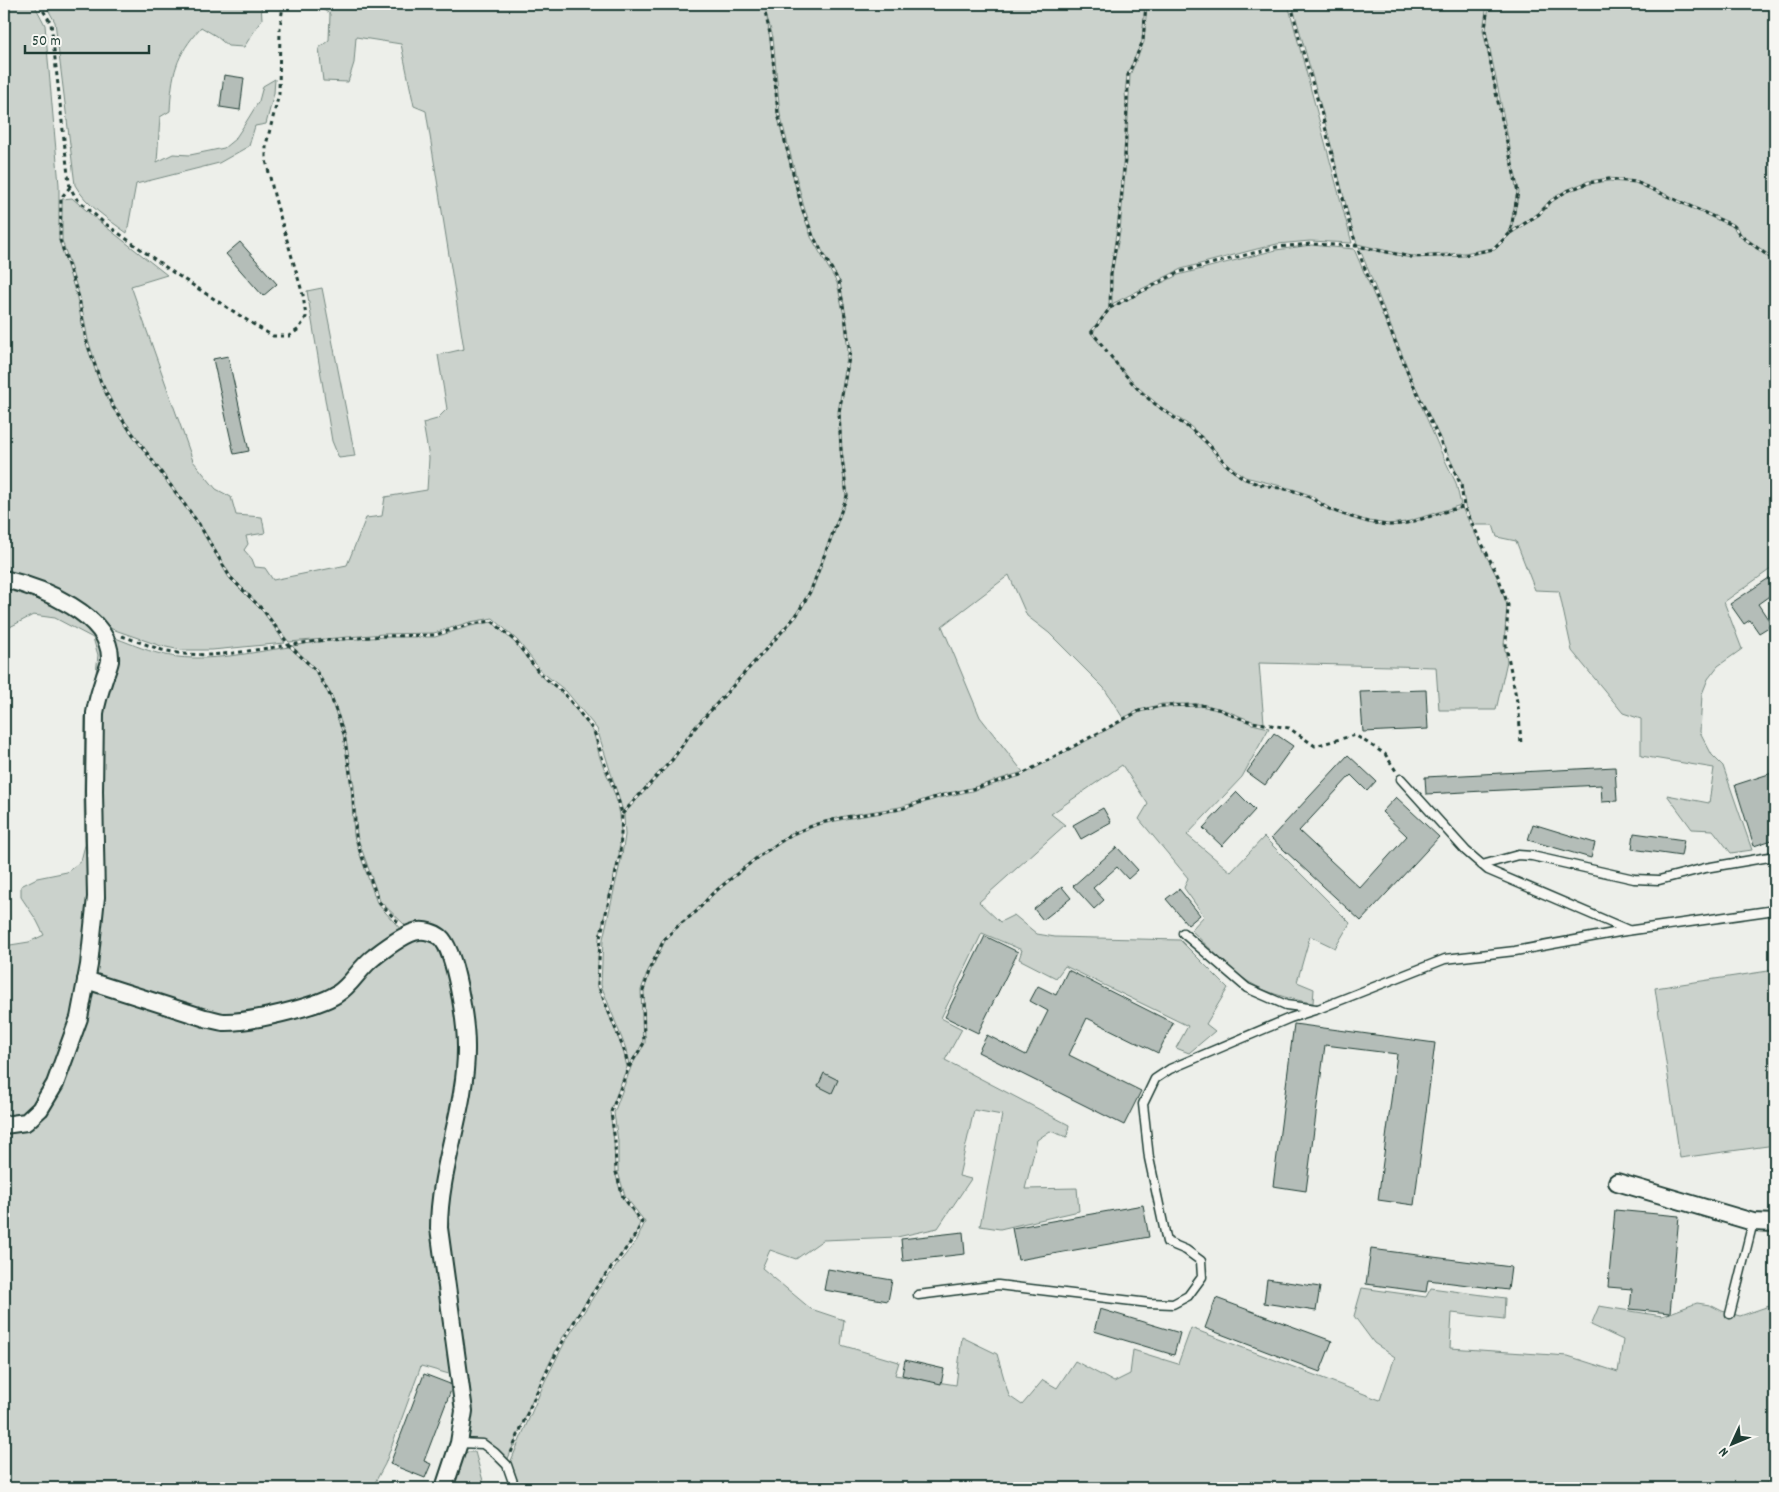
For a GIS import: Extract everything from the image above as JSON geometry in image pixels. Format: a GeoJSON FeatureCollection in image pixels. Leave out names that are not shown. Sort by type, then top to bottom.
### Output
{"type":"FeatureCollection","features":[{"type":"Feature","properties":{"kind":"street"},"geometry":{"type":"LineString","coordinates":[[4,579],[45,592],[76,610],[101,631],[106,639],[110,662],[95,713],[96,897],[86,980],[79,1018],[55,1084],[46,1101],[37,1113],[26,1122],[4,1125]]}},
{"type":"Feature","properties":{"kind":"street"},"geometry":{"type":"LineString","coordinates":[[86,980],[222,1022],[249,1020],[298,1008],[335,996],[350,983],[373,957],[409,934],[420,931],[430,932],[440,937],[447,945],[459,989],[466,1042],[465,1085],[448,1154],[439,1208],[439,1228],[464,1411],[459,1443],[444,1488]]}},
{"type":"Feature","properties":{"kind":"street"},"geometry":{"type":"LineString","coordinates":[[1617,1182],[1754,1222],[1775,1223]]}},
{"type":"Feature","properties":{"kind":"lane"},"geometry":{"type":"LineString","coordinates":[[1402,779],[1466,851],[1488,870],[1630,931]]}},
{"type":"Feature","properties":{"kind":"lane"},"geometry":{"type":"LineString","coordinates":[[1482,865],[1518,855],[1532,856],[1634,879],[1659,880],[1705,868],[1775,856]]}},
{"type":"Feature","properties":{"kind":"lane"},"geometry":{"type":"LineString","coordinates":[[918,1295],[998,1285],[1149,1303],[1173,1304],[1188,1296],[1202,1277],[1201,1261],[1186,1250],[1167,1242],[1149,1158],[1143,1104],[1155,1079],[1170,1069],[1290,1018],[1318,1009],[1445,959],[1515,951],[1630,931],[1775,910]]}},
{"type":"Feature","properties":{"kind":"lane"},"geometry":{"type":"LineString","coordinates":[[1183,932],[1247,988],[1286,1004],[1318,1009]]}},
{"type":"Feature","properties":{"kind":"lane"},"geometry":{"type":"LineString","coordinates":[[1730,1314],[1754,1222]]}},
{"type":"Feature","properties":{"kind":"lane"},"geometry":{"type":"LineString","coordinates":[[459,1443],[483,1444],[495,1453],[507,1465],[515,1488]]}},
{"type":"Feature","properties":{"kind":"path"},"geometry":{"type":"LineString","coordinates":[[39,4],[51,23],[70,187],[76,198],[103,222],[174,273],[273,336],[289,336],[299,329],[306,317],[302,295],[266,160],[266,146],[279,94],[280,29],[283,4]]}},
{"type":"Feature","properties":{"kind":"path"},"geometry":{"type":"LineString","coordinates":[[622,814],[672,760],[694,728],[796,616],[811,590],[847,496],[841,450],[839,412],[850,352],[845,316],[839,282],[813,236],[802,208],[778,114],[772,38],[762,4]]}},
{"type":"Feature","properties":{"kind":"path"},"geometry":{"type":"LineString","coordinates":[[1110,308],[1111,274],[1124,177],[1128,115],[1126,94],[1128,75],[1143,41],[1146,4]]}},
{"type":"Feature","properties":{"kind":"path"},"geometry":{"type":"LineString","coordinates":[[1291,4],[1357,246],[1411,380],[1461,485],[1464,506],[1498,576],[1508,605],[1506,646],[1519,712],[1520,745]]}},
{"type":"Feature","properties":{"kind":"path"},"geometry":{"type":"LineString","coordinates":[[1488,4],[1485,30],[1498,102],[1518,192],[1510,234]]}},
{"type":"Feature","properties":{"kind":"path"},"geometry":{"type":"LineString","coordinates":[[1464,506],[1406,523],[1382,524],[1368,522],[1331,510],[1293,490],[1244,478],[1223,462],[1209,445],[1188,426],[1160,408],[1138,389],[1092,332],[1110,308],[1179,272],[1277,247],[1311,244],[1357,246],[1411,257],[1464,255],[1494,249],[1510,234],[1539,214],[1551,201],[1567,191],[1589,183],[1609,179],[1636,182],[1734,226],[1741,236],[1775,261]]}},
{"type":"Feature","properties":{"kind":"path"},"geometry":{"type":"LineString","coordinates":[[70,187],[61,198],[60,240],[78,298],[86,340],[100,380],[114,407],[199,524],[230,577],[264,611],[289,645],[316,671],[331,697],[344,734],[352,786],[356,836],[360,851],[379,902],[409,934]]}},
{"type":"Feature","properties":{"kind":"path"},"geometry":{"type":"LineString","coordinates":[[101,631],[162,650],[184,654],[234,653],[316,641],[383,636],[435,636],[470,624],[492,621],[516,642],[540,674],[564,693],[594,731],[617,795],[622,814],[620,855],[600,938],[598,985],[629,1067]]}},
{"type":"Feature","properties":{"kind":"path"},"geometry":{"type":"LineString","coordinates":[[507,1465],[542,1380],[563,1340],[595,1290],[635,1238],[642,1222],[624,1197],[616,1172],[615,1141],[611,1112],[629,1067],[644,1043],[642,991],[650,968],[664,940],[679,924],[696,912],[712,894],[758,857],[792,834],[818,824],[845,817],[900,809],[939,796],[972,790],[1020,775],[1139,711],[1162,706],[1201,705],[1221,710],[1252,722],[1289,728],[1315,746],[1355,735],[1385,754],[1402,779]]}},
{"type":"Feature","properties":{"kind":"path"},"geometry":{"type":"LineString","coordinates":[[1760,1488],[1775,1482]]}},
{"type":"Feature","properties":{"kind":"shaded area"},"geometry":{"type":"Polygon","coordinates":[[[4,4],[34,4],[45,25],[59,185],[59,240],[77,298],[85,341],[99,381],[112,408],[198,525],[229,578],[263,612],[285,643],[212,650],[181,650],[161,646],[112,629],[76,602],[45,584],[4,570],[4,4]]]}},
{"type":"Feature","properties":{"kind":"shaded area"},"geometry":{"type":"Polygon","coordinates":[[[45,4],[261,4],[262,19],[244,47],[228,46],[201,27],[185,47],[176,66],[170,111],[160,117],[157,162],[173,154],[190,155],[224,148],[235,139],[243,127],[259,101],[263,86],[275,79],[274,93],[266,124],[255,126],[249,146],[219,163],[136,184],[127,233],[91,205],[75,185],[55,22],[45,4]]]}},
{"type":"Feature","properties":{"kind":"shaded area"},"geometry":{"type":"Polygon","coordinates":[[[314,4],[1145,4],[1142,41],[1127,75],[1125,93],[1127,115],[1119,213],[1110,274],[1109,308],[1090,332],[1099,343],[1093,332],[1111,308],[1178,275],[1276,250],[1311,245],[1354,249],[1456,483],[1461,505],[1406,522],[1389,524],[1368,521],[1331,509],[1310,495],[1245,477],[1224,461],[1210,444],[1189,425],[1161,407],[1139,388],[1112,359],[1137,389],[1160,409],[1187,427],[1208,446],[1222,463],[1244,480],[1292,491],[1309,498],[1330,511],[1367,523],[1389,526],[1407,524],[1462,508],[1497,577],[1507,605],[1504,645],[1507,661],[1496,710],[1439,710],[1436,667],[1259,663],[1264,723],[1252,721],[1222,709],[1201,704],[1162,704],[1139,710],[1123,718],[1104,688],[1049,633],[1027,616],[1009,575],[942,626],[980,717],[1023,772],[900,807],[845,816],[817,823],[792,833],[757,856],[711,893],[695,911],[663,939],[641,990],[643,1043],[629,1065],[626,1049],[601,985],[603,939],[622,855],[625,835],[624,814],[673,761],[695,729],[797,617],[812,591],[848,496],[842,450],[840,412],[851,352],[846,316],[840,282],[814,236],[804,207],[780,114],[773,37],[767,17],[777,114],[801,208],[811,237],[837,283],[844,316],[848,352],[838,412],[840,450],[846,496],[810,590],[795,615],[693,728],[671,759],[623,811],[597,729],[566,691],[542,672],[518,641],[493,618],[470,622],[434,633],[383,634],[289,642],[265,611],[231,576],[200,524],[115,407],[101,380],[88,340],[80,297],[62,240],[62,199],[72,198],[167,275],[131,286],[193,461],[216,489],[231,497],[236,515],[262,517],[265,533],[246,536],[248,544],[244,550],[252,559],[255,567],[265,568],[273,580],[347,565],[366,518],[382,516],[385,497],[427,490],[429,458],[423,423],[437,419],[447,409],[438,355],[464,349],[426,111],[414,106],[401,44],[356,37],[354,63],[348,82],[323,81],[319,48],[329,40],[330,14],[314,4]]]}},
{"type":"Feature","properties":{"kind":"shaded area"},"geometry":{"type":"Polygon","coordinates":[[[1147,4],[1288,4],[1352,243],[1310,241],[1277,244],[1249,251],[1181,269],[1112,304],[1112,274],[1120,232],[1126,160],[1130,75],[1144,42],[1147,4]]]}},
{"type":"Feature","properties":{"kind":"shaded area"},"geometry":{"type":"Polygon","coordinates":[[[1292,4],[1487,4],[1483,30],[1517,192],[1509,233],[1493,248],[1464,253],[1411,256],[1357,244],[1292,4]]]}},
{"type":"Feature","properties":{"kind":"shaded area"},"geometry":{"type":"Polygon","coordinates":[[[1489,4],[1775,4],[1775,259],[1742,235],[1735,225],[1636,181],[1609,178],[1588,181],[1566,190],[1550,200],[1538,213],[1511,231],[1519,192],[1486,30],[1489,4]]]}},
{"type":"Feature","properties":{"kind":"shaded area"},"geometry":{"type":"Polygon","coordinates":[[[1609,181],[1635,183],[1733,227],[1740,237],[1775,262],[1775,566],[1724,602],[1742,649],[1718,666],[1708,679],[1702,694],[1700,732],[1712,755],[1723,766],[1752,850],[1731,853],[1713,830],[1692,829],[1667,795],[1709,803],[1714,768],[1641,756],[1641,719],[1623,713],[1572,651],[1559,591],[1535,590],[1516,541],[1497,537],[1493,525],[1474,525],[1465,506],[1462,484],[1412,379],[1359,247],[1411,258],[1464,256],[1495,250],[1511,234],[1540,215],[1552,202],[1567,192],[1589,184],[1609,181]]]}},
{"type":"Feature","properties":{"kind":"shaded area"},"geometry":{"type":"Polygon","coordinates":[[[322,288],[355,456],[339,458],[332,441],[307,291],[322,288]]]}},
{"type":"Feature","properties":{"kind":"shaded area"},"geometry":{"type":"Polygon","coordinates":[[[4,583],[29,589],[87,622],[105,652],[93,897],[75,1017],[51,1083],[30,1114],[4,1121],[4,946],[29,942],[44,935],[21,897],[21,886],[37,878],[67,872],[81,861],[85,845],[85,717],[96,674],[98,655],[93,638],[55,618],[33,615],[4,630],[4,583]]]}},
{"type":"Feature","properties":{"kind":"shaded area"},"geometry":{"type":"Polygon","coordinates":[[[492,622],[515,643],[540,675],[563,694],[593,731],[600,758],[615,795],[620,814],[621,835],[619,855],[599,938],[597,985],[623,1050],[627,1067],[610,1112],[614,1141],[615,1172],[622,1197],[640,1223],[634,1238],[594,1289],[561,1340],[541,1380],[507,1461],[487,1444],[476,1440],[462,1439],[444,1204],[467,1110],[450,942],[409,929],[380,901],[357,836],[354,786],[345,734],[332,696],[317,670],[292,646],[317,642],[383,637],[435,637],[492,622]]]}},
{"type":"Feature","properties":{"kind":"shaded area"},"geometry":{"type":"Polygon","coordinates":[[[110,636],[155,652],[177,657],[193,658],[209,658],[289,647],[315,671],[330,697],[343,734],[351,787],[354,836],[359,852],[377,903],[403,932],[334,992],[252,1014],[219,1014],[92,977],[99,719],[110,636]]]}},
{"type":"Feature","properties":{"kind":"shaded area"},"geometry":{"type":"Polygon","coordinates":[[[1201,706],[1269,728],[1242,777],[1187,835],[1231,872],[1264,837],[1350,923],[1335,948],[1310,936],[1297,982],[1314,989],[1313,1003],[1275,994],[1248,982],[1227,965],[1191,930],[1204,916],[1184,888],[1188,878],[1139,819],[1148,804],[1122,765],[1051,814],[1065,825],[979,902],[1000,922],[1014,915],[1037,934],[1055,937],[1180,940],[1228,988],[1206,1024],[1215,1031],[1189,1053],[1176,1048],[1188,1026],[1065,966],[1056,978],[1019,959],[1022,950],[982,933],[941,1018],[962,1029],[945,1060],[1069,1125],[1067,1137],[1050,1131],[1037,1140],[1025,1189],[1077,1188],[1079,1211],[1000,1229],[980,1226],[1002,1115],[974,1110],[959,1176],[971,1179],[938,1228],[897,1237],[823,1240],[796,1259],[770,1250],[762,1268],[811,1309],[844,1320],[841,1345],[899,1362],[895,1375],[956,1385],[962,1337],[997,1354],[1009,1396],[1022,1405],[1043,1380],[1057,1388],[1075,1361],[1114,1382],[1130,1374],[1133,1350],[1178,1364],[1191,1328],[1380,1400],[1395,1357],[1374,1343],[1354,1316],[1362,1288],[1426,1297],[1431,1288],[1505,1298],[1504,1319],[1452,1313],[1450,1348],[1568,1356],[1618,1372],[1623,1340],[1591,1325],[1599,1306],[1662,1316],[1697,1303],[1710,1305],[1722,1311],[1740,1316],[1775,1304],[1775,1480],[1754,1488],[519,1488],[510,1463],[545,1381],[565,1342],[597,1291],[637,1240],[645,1222],[625,1196],[618,1172],[618,1141],[614,1113],[631,1067],[645,1043],[644,991],[649,974],[665,941],[713,895],[758,858],[793,835],[818,825],[901,810],[1021,776],[1140,712],[1162,707],[1201,706]]]}},
{"type":"Feature","properties":{"kind":"shaded area"},"geometry":{"type":"Polygon","coordinates":[[[420,933],[444,946],[464,1043],[437,1208],[456,1376],[421,1366],[385,1464],[372,1488],[4,1488],[4,1128],[21,1128],[84,1027],[95,986],[204,1020],[308,1007],[420,933]]]}},
{"type":"Feature","properties":{"kind":"shaded area"},"geometry":{"type":"Polygon","coordinates":[[[1775,970],[1775,1145],[1680,1158],[1655,988],[1775,970]]]}},
{"type":"Feature","properties":{"kind":"shaded area"},"geometry":{"type":"Polygon","coordinates":[[[467,1452],[475,1452],[485,1488],[450,1488],[459,1460],[467,1452]]]}},
{"type":"Feature","properties":{"kind":"building"},"geometry":{"type":"Polygon","coordinates":[[[224,75],[244,78],[240,110],[220,107],[224,75]]]}},
{"type":"Feature","properties":{"kind":"building"},"geometry":{"type":"Polygon","coordinates":[[[240,242],[277,284],[263,296],[226,254],[240,242]]]}},
{"type":"Feature","properties":{"kind":"building"},"geometry":{"type":"Polygon","coordinates":[[[228,356],[249,451],[234,454],[213,359],[228,356]]]}},
{"type":"Feature","properties":{"kind":"building"},"geometry":{"type":"Polygon","coordinates":[[[1775,574],[1775,592],[1758,604],[1772,625],[1759,633],[1750,620],[1744,624],[1730,604],[1775,574]]]}},
{"type":"Feature","properties":{"kind":"building"},"geometry":{"type":"Polygon","coordinates":[[[1426,690],[1428,729],[1363,732],[1360,692],[1426,690]]]}},
{"type":"Feature","properties":{"kind":"building"},"geometry":{"type":"Polygon","coordinates":[[[1274,733],[1293,746],[1265,785],[1247,772],[1274,733]]]}},
{"type":"Feature","properties":{"kind":"building"},"geometry":{"type":"Polygon","coordinates":[[[1348,755],[1376,781],[1367,791],[1351,775],[1299,831],[1360,888],[1407,836],[1382,812],[1396,797],[1439,837],[1361,921],[1271,838],[1348,755]]]}},
{"type":"Feature","properties":{"kind":"building"},"geometry":{"type":"Polygon","coordinates":[[[1615,767],[1617,801],[1602,802],[1601,785],[1426,794],[1425,777],[1615,767]]]}},
{"type":"Feature","properties":{"kind":"building"},"geometry":{"type":"Polygon","coordinates":[[[1775,772],[1775,839],[1754,846],[1735,785],[1775,772]]]}},
{"type":"Feature","properties":{"kind":"building"},"geometry":{"type":"Polygon","coordinates":[[[1237,792],[1255,810],[1222,846],[1203,828],[1237,792]]]}},
{"type":"Feature","properties":{"kind":"building"},"geometry":{"type":"Polygon","coordinates":[[[1103,808],[1111,822],[1081,839],[1073,825],[1103,808]]]}},
{"type":"Feature","properties":{"kind":"building"},"geometry":{"type":"Polygon","coordinates":[[[1533,824],[1595,843],[1591,858],[1528,840],[1533,824]]]}},
{"type":"Feature","properties":{"kind":"building"},"geometry":{"type":"Polygon","coordinates":[[[1634,833],[1684,840],[1681,856],[1632,849],[1634,833]]]}},
{"type":"Feature","properties":{"kind":"building"},"geometry":{"type":"Polygon","coordinates":[[[1117,847],[1138,870],[1128,879],[1117,867],[1093,888],[1104,900],[1094,909],[1073,886],[1117,847]]]}},
{"type":"Feature","properties":{"kind":"building"},"geometry":{"type":"Polygon","coordinates":[[[1062,887],[1071,898],[1043,920],[1034,909],[1062,887]]]}},
{"type":"Feature","properties":{"kind":"building"},"geometry":{"type":"Polygon","coordinates":[[[1179,889],[1200,915],[1188,925],[1166,899],[1179,889]]]}},
{"type":"Feature","properties":{"kind":"building"},"geometry":{"type":"Polygon","coordinates":[[[985,936],[1018,952],[978,1033],[945,1017],[985,936]]]}},
{"type":"Feature","properties":{"kind":"building"},"geometry":{"type":"Polygon","coordinates":[[[1068,970],[1173,1023],[1158,1053],[1087,1018],[1069,1055],[1141,1091],[1124,1125],[978,1052],[987,1035],[1026,1055],[1048,1011],[1030,1001],[1038,986],[1056,995],[1068,970]]]}},
{"type":"Feature","properties":{"kind":"building"},"geometry":{"type":"Polygon","coordinates":[[[1294,1024],[1435,1043],[1414,1205],[1378,1200],[1397,1054],[1325,1045],[1306,1191],[1273,1186],[1294,1024]]]}},
{"type":"Feature","properties":{"kind":"building"},"geometry":{"type":"Polygon","coordinates":[[[824,1073],[838,1080],[832,1093],[818,1086],[824,1073]]]}},
{"type":"Feature","properties":{"kind":"building"},"geometry":{"type":"Polygon","coordinates":[[[1143,1205],[1149,1237],[1018,1260],[1012,1228],[1143,1205]]]}},
{"type":"Feature","properties":{"kind":"building"},"geometry":{"type":"Polygon","coordinates":[[[1615,1210],[1679,1216],[1670,1313],[1630,1309],[1632,1289],[1608,1287],[1615,1210]]]}},
{"type":"Feature","properties":{"kind":"building"},"geometry":{"type":"Polygon","coordinates":[[[963,1232],[965,1254],[903,1261],[901,1239],[963,1232]]]}},
{"type":"Feature","properties":{"kind":"building"},"geometry":{"type":"Polygon","coordinates":[[[1371,1249],[1511,1267],[1508,1290],[1428,1280],[1426,1292],[1366,1284],[1371,1249]]]}},
{"type":"Feature","properties":{"kind":"building"},"geometry":{"type":"Polygon","coordinates":[[[828,1269],[892,1280],[888,1301],[824,1290],[828,1269]]]}},
{"type":"Feature","properties":{"kind":"building"},"geometry":{"type":"Polygon","coordinates":[[[1267,1279],[1320,1287],[1316,1311],[1264,1303],[1267,1279]]]}},
{"type":"Feature","properties":{"kind":"building"},"geometry":{"type":"Polygon","coordinates":[[[1216,1298],[1332,1341],[1320,1372],[1205,1328],[1216,1298]]]}},
{"type":"Feature","properties":{"kind":"building"},"geometry":{"type":"Polygon","coordinates":[[[1100,1309],[1180,1333],[1174,1355],[1094,1331],[1100,1309]]]}},
{"type":"Feature","properties":{"kind":"building"},"geometry":{"type":"Polygon","coordinates":[[[905,1360],[944,1369],[941,1384],[902,1375],[905,1360]]]}},
{"type":"Feature","properties":{"kind":"building"},"geometry":{"type":"Polygon","coordinates":[[[424,1374],[450,1384],[451,1390],[424,1461],[431,1464],[425,1478],[390,1464],[424,1374]]]}}]}
